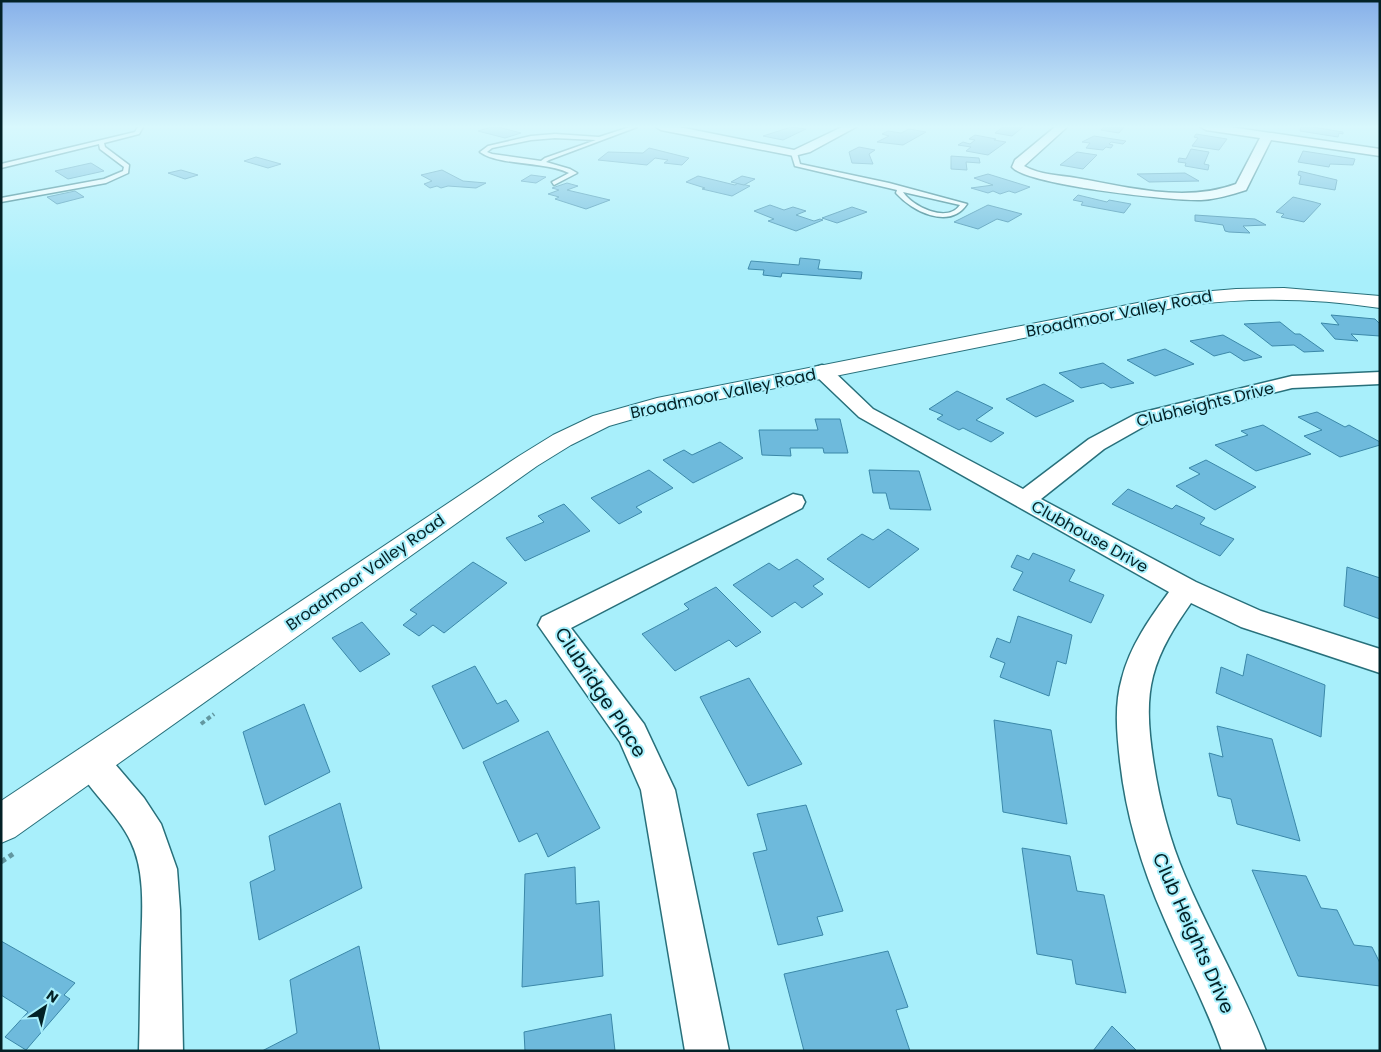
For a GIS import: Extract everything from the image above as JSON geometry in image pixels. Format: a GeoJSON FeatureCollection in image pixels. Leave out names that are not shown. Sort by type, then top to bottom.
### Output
{"type":"FeatureCollection","features":[{"type":"Feature","properties":{"kind":"street"},"geometry":{"type":"LineString","coordinates":[[1043,176],[1160,195],[1196,196],[1236,190],[1244,184],[1248,176]]}},
{"type":"Feature","properties":{"kind":"street","name":"Broadmoor Valley Road"},"geometry":{"type":"LineString","coordinates":[[1,824],[520,466],[562,440],[600,422],[657,405],[1204,296],[1266,292],[1308,294],[1380,302]]}},
{"type":"Feature","properties":{"kind":"street","name":"Clubhouse Drive"},"geometry":{"type":"LineString","coordinates":[[822,371],[866,413],[1026,499],[1186,589],[1250,619],[1380,661]]}},
{"type":"Feature","properties":{"kind":"street","name":"Clubheights Drive"},"geometry":{"type":"LineString","coordinates":[[1026,499],[1104,438],[1121,427],[1143,418],[1292,382],[1380,378]]}},
{"type":"Feature","properties":{"kind":"street","name":"Clubridge Place"},"geometry":{"type":"LineString","coordinates":[[707,1051],[658,790],[633,734],[552,625],[793,502]]}},
{"type":"Feature","properties":{"kind":"street","name":"Club Heights Drive"},"geometry":{"type":"LineString","coordinates":[[1186,589],[1159,627],[1147,651],[1137,679],[1133,714],[1134,748],[1140,787],[1154,843],[1176,900],[1224,1000],[1244,1051]]}},
{"type":"Feature","properties":{"kind":"street"},"geometry":{"type":"LineString","coordinates":[[91,761],[132,810],[148,836],[158,869],[162,910],[161,1051]]}},
{"type":"Feature","properties":{"kind":"lane"},"geometry":{"type":"LineString","coordinates":[[1,200],[106,181],[117,176]]}},
{"type":"Feature","properties":{"kind":"lane"},"geometry":{"type":"LineString","coordinates":[[554,183],[568,176]]}},
{"type":"Feature","properties":{"kind":"lane"},"geometry":{"type":"LineString","coordinates":[[845,176],[900,189],[930,199],[964,204],[964,207],[957,213],[949,215],[933,214],[908,203],[899,193],[900,189]]}},
{"type":"Feature","properties":{"kind":"path"},"geometry":{"type":"LineString","coordinates":[[200,724],[216,713]]}},
{"type":"Feature","properties":{"kind":"path"},"geometry":{"type":"LineString","coordinates":[[1,862],[17,851]]}},
{"type":"Feature","properties":{"kind":"building"},"geometry":{"type":"Polygon","coordinates":[[[63,176],[81,176],[68,179],[63,176]]]}},
{"type":"Feature","properties":{"kind":"building"},"geometry":{"type":"Polygon","coordinates":[[[177,176],[194,176],[185,179],[177,176]]]}},
{"type":"Feature","properties":{"kind":"building"},"geometry":{"type":"Polygon","coordinates":[[[423,176],[454,176],[463,181],[486,183],[476,188],[448,186],[441,188],[437,186],[430,188],[424,184],[432,181],[423,176]]]}},
{"type":"Feature","properties":{"kind":"building"},"geometry":{"type":"Polygon","coordinates":[[[529,176],[546,177],[536,183],[521,181],[529,176]]]}},
{"type":"Feature","properties":{"kind":"building"},"geometry":{"type":"Polygon","coordinates":[[[698,176],[735,185],[738,183],[750,186],[732,196],[702,189],[705,188],[686,182],[698,176]]]}},
{"type":"Feature","properties":{"kind":"building"},"geometry":{"type":"Polygon","coordinates":[[[742,176],[755,179],[744,185],[731,182],[742,176]]]}},
{"type":"Feature","properties":{"kind":"building"},"geometry":{"type":"Polygon","coordinates":[[[995,176],[1030,187],[1015,193],[1009,191],[1000,194],[993,191],[988,193],[971,188],[993,185],[974,178],[995,176]]]}},
{"type":"Feature","properties":{"kind":"building"},"geometry":{"type":"Polygon","coordinates":[[[1140,176],[1190,176],[1199,181],[1149,182],[1140,176]]]}},
{"type":"Feature","properties":{"kind":"building"},"geometry":{"type":"Polygon","coordinates":[[[1301,176],[1321,176],[1337,180],[1335,190],[1299,184],[1301,176]]]}},
{"type":"Feature","properties":{"kind":"building"},"geometry":{"type":"Polygon","coordinates":[[[567,183],[578,186],[567,190],[610,200],[586,209],[555,199],[559,197],[548,194],[559,190],[552,188],[567,183]]]}},
{"type":"Feature","properties":{"kind":"building"},"geometry":{"type":"Polygon","coordinates":[[[75,191],[84,197],[57,204],[47,197],[75,191]]]}},
{"type":"Feature","properties":{"kind":"building"},"geometry":{"type":"Polygon","coordinates":[[[1078,195],[1107,202],[1109,200],[1131,204],[1124,213],[1081,205],[1083,202],[1073,200],[1078,195]]]}},
{"type":"Feature","properties":{"kind":"building"},"geometry":{"type":"Polygon","coordinates":[[[1293,197],[1321,204],[1304,222],[1281,217],[1284,214],[1276,212],[1293,197]]]}},
{"type":"Feature","properties":{"kind":"building"},"geometry":{"type":"Polygon","coordinates":[[[770,205],[784,210],[793,207],[806,211],[796,215],[814,221],[823,220],[796,231],[768,221],[774,219],[754,211],[770,205]]]}},
{"type":"Feature","properties":{"kind":"building"},"geometry":{"type":"Polygon","coordinates":[[[988,205],[1022,214],[1008,222],[997,219],[978,229],[954,222],[988,205]]]}},
{"type":"Feature","properties":{"kind":"building"},"geometry":{"type":"Polygon","coordinates":[[[852,207],[867,212],[837,223],[822,218],[852,207]]]}},
{"type":"Feature","properties":{"kind":"building"},"geometry":{"type":"Polygon","coordinates":[[[1195,215],[1255,219],[1266,225],[1243,226],[1250,233],[1229,232],[1225,231],[1223,225],[1195,221],[1195,215]]]}},
{"type":"Feature","properties":{"kind":"building"},"geometry":{"type":"Polygon","coordinates":[[[800,258],[820,260],[818,269],[862,272],[861,279],[782,273],[781,277],[763,275],[764,270],[748,269],[751,261],[799,265],[800,258]]]}},
{"type":"Feature","properties":{"kind":"building"},"geometry":{"type":"Polygon","coordinates":[[[1331,315],[1375,319],[1380,324],[1380,336],[1351,334],[1358,341],[1335,339],[1321,323],[1339,325],[1331,315]]]}},
{"type":"Feature","properties":{"kind":"building"},"geometry":{"type":"Polygon","coordinates":[[[1280,322],[1295,334],[1300,334],[1324,351],[1304,352],[1294,345],[1272,346],[1244,324],[1280,322]]]}},
{"type":"Feature","properties":{"kind":"building"},"geometry":{"type":"Polygon","coordinates":[[[1223,335],[1262,357],[1244,361],[1230,352],[1214,356],[1190,341],[1223,335]]]}},
{"type":"Feature","properties":{"kind":"building"},"geometry":{"type":"Polygon","coordinates":[[[1165,349],[1194,364],[1155,376],[1127,360],[1165,349]]]}},
{"type":"Feature","properties":{"kind":"building"},"geometry":{"type":"Polygon","coordinates":[[[1103,363],[1134,383],[1111,388],[1103,383],[1081,388],[1059,373],[1103,363]]]}},
{"type":"Feature","properties":{"kind":"building"},"geometry":{"type":"Polygon","coordinates":[[[1044,384],[1074,401],[1036,417],[1006,399],[1044,384]]]}},
{"type":"Feature","properties":{"kind":"building"},"geometry":{"type":"Polygon","coordinates":[[[957,391],[993,408],[976,420],[1004,433],[991,442],[963,428],[959,430],[937,419],[943,415],[929,409],[957,391]]]}},
{"type":"Feature","properties":{"kind":"building"},"geometry":{"type":"Polygon","coordinates":[[[1317,412],[1345,427],[1349,425],[1380,442],[1380,445],[1340,457],[1304,436],[1322,430],[1298,417],[1317,412]]]}},
{"type":"Feature","properties":{"kind":"building"},"geometry":{"type":"Polygon","coordinates":[[[815,419],[840,419],[848,453],[824,453],[823,448],[790,448],[791,456],[762,455],[759,430],[818,430],[815,419]]]}},
{"type":"Feature","properties":{"kind":"building"},"geometry":{"type":"Polygon","coordinates":[[[1263,425],[1311,454],[1256,471],[1215,445],[1248,435],[1241,431],[1263,425]]]}},
{"type":"Feature","properties":{"kind":"building"},"geometry":{"type":"Polygon","coordinates":[[[720,442],[743,458],[693,483],[663,460],[684,450],[692,455],[720,442]]]}},
{"type":"Feature","properties":{"kind":"building"},"geometry":{"type":"Polygon","coordinates":[[[1206,460],[1256,487],[1215,510],[1176,486],[1200,474],[1189,468],[1206,460]]]}},
{"type":"Feature","properties":{"kind":"building"},"geometry":{"type":"Polygon","coordinates":[[[649,470],[673,488],[636,507],[642,512],[619,524],[591,498],[649,470]]]}},
{"type":"Feature","properties":{"kind":"building"},"geometry":{"type":"Polygon","coordinates":[[[869,470],[919,471],[931,510],[890,509],[886,493],[873,493],[869,470]]]}},
{"type":"Feature","properties":{"kind":"building"},"geometry":{"type":"Polygon","coordinates":[[[1128,489],[1172,509],[1176,505],[1205,518],[1200,524],[1234,539],[1220,556],[1112,504],[1128,489]]]}},
{"type":"Feature","properties":{"kind":"building"},"geometry":{"type":"Polygon","coordinates":[[[564,504],[590,531],[525,561],[506,538],[544,522],[538,516],[564,504]]]}},
{"type":"Feature","properties":{"kind":"building"},"geometry":{"type":"Polygon","coordinates":[[[888,529],[919,549],[869,588],[827,559],[862,534],[873,540],[888,529]]]}},
{"type":"Feature","properties":{"kind":"building"},"geometry":{"type":"Polygon","coordinates":[[[1033,553],[1075,570],[1069,581],[1104,595],[1091,623],[1013,590],[1023,572],[1011,567],[1017,555],[1029,560],[1033,553]]]}},
{"type":"Feature","properties":{"kind":"building"},"geometry":{"type":"Polygon","coordinates":[[[797,559],[824,579],[813,586],[823,594],[802,608],[795,602],[772,617],[733,585],[769,563],[779,570],[797,559]]]}},
{"type":"Feature","properties":{"kind":"building"},"geometry":{"type":"Polygon","coordinates":[[[473,562],[507,583],[444,633],[433,625],[419,636],[403,625],[417,614],[410,610],[473,562]]]}},
{"type":"Feature","properties":{"kind":"building"},"geometry":{"type":"Polygon","coordinates":[[[1347,567],[1380,578],[1380,619],[1344,606],[1347,567]]]}},
{"type":"Feature","properties":{"kind":"building"},"geometry":{"type":"Polygon","coordinates":[[[716,587],[761,632],[736,647],[729,640],[675,671],[642,634],[689,609],[684,604],[716,587]]]}},
{"type":"Feature","properties":{"kind":"building"},"geometry":{"type":"Polygon","coordinates":[[[1018,616],[1072,635],[1066,664],[1057,661],[1049,696],[1000,677],[1005,663],[990,657],[997,638],[1010,643],[1018,616]]]}},
{"type":"Feature","properties":{"kind":"building"},"geometry":{"type":"Polygon","coordinates":[[[362,622],[390,654],[360,672],[332,638],[362,622]]]}},
{"type":"Feature","properties":{"kind":"building"},"geometry":{"type":"Polygon","coordinates":[[[1247,654],[1325,685],[1321,737],[1216,693],[1221,667],[1243,676],[1247,654]]]}},
{"type":"Feature","properties":{"kind":"building"},"geometry":{"type":"Polygon","coordinates":[[[475,666],[497,704],[506,700],[519,721],[463,749],[432,686],[475,666]]]}},
{"type":"Feature","properties":{"kind":"building"},"geometry":{"type":"Polygon","coordinates":[[[749,678],[802,764],[748,786],[700,697],[749,678]]]}},
{"type":"Feature","properties":{"kind":"building"},"geometry":{"type":"Polygon","coordinates":[[[304,704],[330,772],[265,805],[243,732],[304,704]]]}},
{"type":"Feature","properties":{"kind":"building"},"geometry":{"type":"Polygon","coordinates":[[[994,720],[1051,730],[1067,824],[1003,812],[994,720]]]}},
{"type":"Feature","properties":{"kind":"building"},"geometry":{"type":"Polygon","coordinates":[[[1217,726],[1272,739],[1300,841],[1237,824],[1231,799],[1218,796],[1209,753],[1223,757],[1217,726]]]}},
{"type":"Feature","properties":{"kind":"building"},"geometry":{"type":"Polygon","coordinates":[[[548,731],[600,828],[548,857],[537,833],[519,842],[483,762],[548,731]]]}},
{"type":"Feature","properties":{"kind":"building"},"geometry":{"type":"Polygon","coordinates":[[[340,803],[362,888],[259,940],[250,882],[275,870],[269,836],[340,803]]]}},
{"type":"Feature","properties":{"kind":"building"},"geometry":{"type":"Polygon","coordinates":[[[806,805],[843,911],[817,917],[823,935],[778,945],[753,853],[767,850],[757,814],[806,805]]]}},
{"type":"Feature","properties":{"kind":"building"},"geometry":{"type":"Polygon","coordinates":[[[1022,848],[1070,856],[1077,891],[1104,895],[1126,993],[1076,984],[1072,960],[1037,954],[1022,848]]]}},
{"type":"Feature","properties":{"kind":"building"},"geometry":{"type":"Polygon","coordinates":[[[575,867],[576,904],[599,901],[603,976],[522,987],[525,874],[575,867]]]}},
{"type":"Feature","properties":{"kind":"building"},"geometry":{"type":"Polygon","coordinates":[[[1252,870],[1306,876],[1321,908],[1337,910],[1354,945],[1372,947],[1380,963],[1380,986],[1298,976],[1252,870]]]}},
{"type":"Feature","properties":{"kind":"building"},"geometry":{"type":"Polygon","coordinates":[[[1,941],[75,983],[64,995],[70,999],[26,1050],[5,1037],[28,1012],[1,995],[1,941]]]}},
{"type":"Feature","properties":{"kind":"building"},"geometry":{"type":"Polygon","coordinates":[[[359,946],[380,1051],[262,1051],[297,1033],[290,980],[359,946]]]}},
{"type":"Feature","properties":{"kind":"building"},"geometry":{"type":"Polygon","coordinates":[[[888,951],[908,1007],[896,1010],[910,1051],[804,1051],[784,974],[888,951]]]}},
{"type":"Feature","properties":{"kind":"building"},"geometry":{"type":"Polygon","coordinates":[[[611,1014],[615,1051],[525,1051],[524,1032],[611,1014]]]}},
{"type":"Feature","properties":{"kind":"building"},"geometry":{"type":"Polygon","coordinates":[[[1112,1026],[1137,1051],[1093,1051],[1112,1026]]]}}]}
